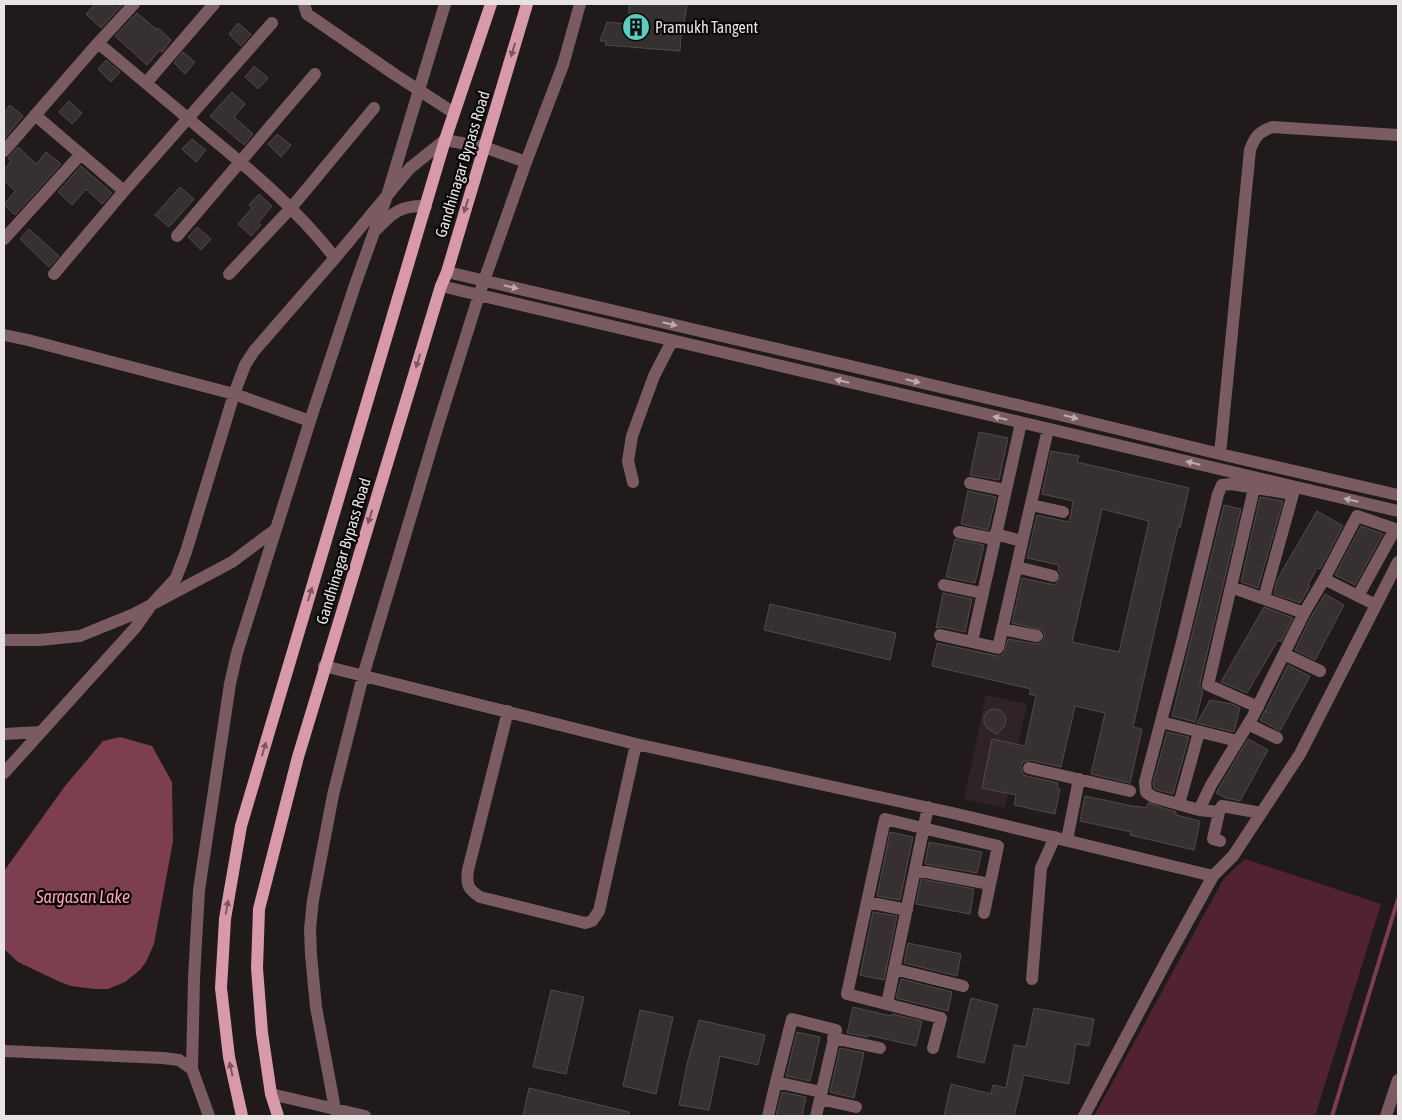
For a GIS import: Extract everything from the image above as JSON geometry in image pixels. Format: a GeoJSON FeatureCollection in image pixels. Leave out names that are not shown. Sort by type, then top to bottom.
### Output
{"type":"FeatureCollection","features":[{"type":"Feature","properties":{"kind":"main road","name":"Gandhinagar Bypass Road"},"geometry":{"type":"LineString","coordinates":[[242,1116],[229,1057],[221,988],[225,919],[241,826],[445,140],[491,4]]}},
{"type":"Feature","properties":{"kind":"main road","name":"Gandhinagar Bypass Road"},"geometry":{"type":"LineString","coordinates":[[278,1116],[271,1094],[262,1033],[257,968],[259,909],[298,756],[324,666],[441,286],[447,272],[526,4]]}},
{"type":"Feature","properties":{"kind":"street"},"geometry":{"type":"LineString","coordinates":[[4,150],[134,4]]}},
{"type":"Feature","properties":{"kind":"street"},"geometry":{"type":"LineString","coordinates":[[146,83],[214,4]]}},
{"type":"Feature","properties":{"kind":"street"},"geometry":{"type":"LineString","coordinates":[[304,4],[307,14],[454,113]]}},
{"type":"Feature","properties":{"kind":"street"},"geometry":{"type":"LineString","coordinates":[[209,1116],[192,1069],[194,988],[199,890],[230,684],[237,653],[310,421],[387,196],[445,4]]}},
{"type":"Feature","properties":{"kind":"street"},"geometry":{"type":"LineString","coordinates":[[336,1113],[316,1007],[310,929],[313,900],[333,795],[363,676],[439,422],[479,295],[563,65],[580,4]]}},
{"type":"Feature","properties":{"kind":"street"},"geometry":{"type":"LineString","coordinates":[[54,274],[272,23]]}},
{"type":"Feature","properties":{"kind":"street"},"geometry":{"type":"LineString","coordinates":[[98,43],[241,162],[291,208],[316,234],[335,258]]}},
{"type":"Feature","properties":{"kind":"street"},"geometry":{"type":"LineString","coordinates":[[177,236],[314,74]]}},
{"type":"Feature","properties":{"kind":"street"},"geometry":{"type":"LineString","coordinates":[[229,274],[291,208],[374,108]]}},
{"type":"Feature","properties":{"kind":"street"},"geometry":{"type":"LineString","coordinates":[[35,115],[124,192]]}},
{"type":"Feature","properties":{"kind":"street"},"geometry":{"type":"LineString","coordinates":[[1220,454],[1250,150],[1254,140],[1262,131],[1272,127],[1398,135]]}},
{"type":"Feature","properties":{"kind":"street"},"geometry":{"type":"LineString","coordinates":[[4,772],[135,628],[152,604],[176,578],[186,552],[234,394],[245,365],[254,351],[410,168],[445,140],[484,147],[526,162]]}},
{"type":"Feature","properties":{"kind":"street"},"geometry":{"type":"LineString","coordinates":[[4,239],[81,154]]}},
{"type":"Feature","properties":{"kind":"street"},"geometry":{"type":"LineString","coordinates":[[373,233],[391,214],[412,205],[426,206]]}},
{"type":"Feature","properties":{"kind":"street"},"geometry":{"type":"LineString","coordinates":[[447,272],[1398,495]]}},
{"type":"Feature","properties":{"kind":"street"},"geometry":{"type":"LineString","coordinates":[[441,286],[1021,422],[1293,494],[1264,598]]}},
{"type":"Feature","properties":{"kind":"street"},"geometry":{"type":"LineString","coordinates":[[4,335],[38,342],[234,394],[310,421]]}},
{"type":"Feature","properties":{"kind":"street"},"geometry":{"type":"LineString","coordinates":[[633,482],[628,461],[632,436],[654,376],[672,341]]}},
{"type":"Feature","properties":{"kind":"street"},"geometry":{"type":"LineString","coordinates":[[972,642],[1021,422]]}},
{"type":"Feature","properties":{"kind":"street"},"geometry":{"type":"LineString","coordinates":[[940,635],[998,648],[1048,429]]}},
{"type":"Feature","properties":{"kind":"street"},"geometry":{"type":"LineString","coordinates":[[970,483],[1006,490]]}},
{"type":"Feature","properties":{"kind":"street"},"geometry":{"type":"LineString","coordinates":[[1256,483],[1208,685],[1258,706]]}},
{"type":"Feature","properties":{"kind":"street"},"geometry":{"type":"LineString","coordinates":[[1219,812],[1199,810],[1153,797],[1146,792],[1146,782],[1218,494],[1222,485],[1256,483],[1398,511]]}},
{"type":"Feature","properties":{"kind":"street"},"geometry":{"type":"LineString","coordinates":[[1031,505],[1063,512]]}},
{"type":"Feature","properties":{"kind":"street"},"geometry":{"type":"LineString","coordinates":[[1199,810],[1211,785],[1258,706],[1304,613],[1357,516],[1395,528],[1358,596]]}},
{"type":"Feature","properties":{"kind":"street"},"geometry":{"type":"LineString","coordinates":[[4,640],[39,640],[80,636],[134,614],[232,562],[276,529]]}},
{"type":"Feature","properties":{"kind":"street"},"geometry":{"type":"LineString","coordinates":[[959,532],[1022,542]]}},
{"type":"Feature","properties":{"kind":"street"},"geometry":{"type":"LineString","coordinates":[[1084,1116],[1213,876],[1233,856],[1300,754],[1398,562]]}},
{"type":"Feature","properties":{"kind":"street"},"geometry":{"type":"LineString","coordinates":[[1016,567],[1053,576]]}},
{"type":"Feature","properties":{"kind":"street"},"geometry":{"type":"LineString","coordinates":[[1324,579],[1376,605]]}},
{"type":"Feature","properties":{"kind":"street"},"geometry":{"type":"LineString","coordinates":[[944,585],[982,593]]}},
{"type":"Feature","properties":{"kind":"street"},"geometry":{"type":"LineString","coordinates":[[1231,587],[1304,613]]}},
{"type":"Feature","properties":{"kind":"street"},"geometry":{"type":"LineString","coordinates":[[1002,629],[1037,636]]}},
{"type":"Feature","properties":{"kind":"street"},"geometry":{"type":"LineString","coordinates":[[1284,654],[1320,671]]}},
{"type":"Feature","properties":{"kind":"street"},"geometry":{"type":"LineString","coordinates":[[324,666],[636,744],[928,807],[1213,876]]}},
{"type":"Feature","properties":{"kind":"street"},"geometry":{"type":"LineString","coordinates":[[508,711],[468,870],[467,880],[470,890],[480,898],[585,923],[592,921],[599,911],[636,744]]}},
{"type":"Feature","properties":{"kind":"street"},"geometry":{"type":"LineString","coordinates":[[1161,722],[1237,742]]}},
{"type":"Feature","properties":{"kind":"street"},"geometry":{"type":"LineString","coordinates":[[1248,724],[1277,738]]}},
{"type":"Feature","properties":{"kind":"street"},"geometry":{"type":"LineString","coordinates":[[4,734],[41,732]]}},
{"type":"Feature","properties":{"kind":"street"},"geometry":{"type":"LineString","coordinates":[[1179,804],[1199,732]]}},
{"type":"Feature","properties":{"kind":"street"},"geometry":{"type":"LineString","coordinates":[[1029,768],[1130,791]]}},
{"type":"Feature","properties":{"kind":"street"},"geometry":{"type":"LineString","coordinates":[[1032,979],[1041,868],[1061,838],[1079,780]]}},
{"type":"Feature","properties":{"kind":"street"},"geometry":{"type":"LineString","coordinates":[[1220,841],[1214,839],[1219,812],[1222,806],[1261,814]]}},
{"type":"Feature","properties":{"kind":"street"},"geometry":{"type":"LineString","coordinates":[[887,1004],[928,807]]}},
{"type":"Feature","properties":{"kind":"street"},"geometry":{"type":"LineString","coordinates":[[933,1048],[941,1018],[847,994],[886,819],[998,846],[984,913]]}},
{"type":"Feature","properties":{"kind":"street"},"geometry":{"type":"LineString","coordinates":[[915,870],[990,884]]}},
{"type":"Feature","properties":{"kind":"street"},"geometry":{"type":"LineString","coordinates":[[867,902],[907,910]]}},
{"type":"Feature","properties":{"kind":"street"},"geometry":{"type":"LineString","coordinates":[[894,969],[962,986]]}},
{"type":"Feature","properties":{"kind":"street"},"geometry":{"type":"LineString","coordinates":[[768,1116],[792,1019],[836,1030],[816,1116]]}},
{"type":"Feature","properties":{"kind":"street"},"geometry":{"type":"LineString","coordinates":[[833,1038],[880,1048]]}},
{"type":"Feature","properties":{"kind":"street"},"geometry":{"type":"LineString","coordinates":[[4,1051],[170,1058],[179,1060],[192,1069]]}},
{"type":"Feature","properties":{"kind":"street"},"geometry":{"type":"LineString","coordinates":[[1386,1116],[1398,1080]]}},
{"type":"Feature","properties":{"kind":"street"},"geometry":{"type":"LineString","coordinates":[[776,1082],[856,1107]]}},
{"type":"Feature","properties":{"kind":"street"},"geometry":{"type":"LineString","coordinates":[[271,1094],[336,1113],[365,1116]]}},
{"type":"Feature","properties":{"kind":"shaded area"},"geometry":{"type":"Polygon","coordinates":[[[986,695],[1027,704],[1005,808],[964,799],[986,695]]]}},
{"type":"Feature","properties":{"kind":"shaded area"},"geometry":{"type":"Polygon","coordinates":[[[1245,859],[1381,904],[1315,1116],[1094,1116],[1224,878],[1245,859]]]}},
{"type":"Feature","properties":{"kind":"water","name":"Sargasan Lake"},"geometry":{"type":"Polygon","coordinates":[[[120,737],[152,746],[172,782],[173,841],[154,944],[140,970],[125,982],[108,989],[71,986],[18,962],[4,949],[4,871],[65,786],[103,741],[120,737]]]}},
{"type":"Feature","properties":{"kind":"building"},"geometry":{"type":"Polygon","coordinates":[[[95,4],[123,4],[101,28],[86,14],[95,4]]]}},
{"type":"Feature","properties":{"kind":"building","name":"Pramukh Tangent"},"geometry":{"type":"Polygon","coordinates":[[[629,4],[687,4],[684,23],[682,23],[680,51],[605,45],[606,41],[600,41],[607,22],[629,24],[629,4]]]}},
{"type":"Feature","properties":{"kind":"building"},"geometry":{"type":"Polygon","coordinates":[[[137,13],[171,40],[162,52],[160,50],[147,65],[115,36],[137,13]]]}},
{"type":"Feature","properties":{"kind":"building"},"geometry":{"type":"Polygon","coordinates":[[[238,23],[251,34],[241,46],[229,34],[238,23]]]}},
{"type":"Feature","properties":{"kind":"building"},"geometry":{"type":"Polygon","coordinates":[[[183,52],[195,62],[185,74],[174,63],[183,52]]]}},
{"type":"Feature","properties":{"kind":"building"},"geometry":{"type":"Polygon","coordinates":[[[106,60],[120,72],[111,82],[98,69],[106,60]]]}},
{"type":"Feature","properties":{"kind":"building"},"geometry":{"type":"Polygon","coordinates":[[[254,66],[268,78],[258,89],[245,77],[254,66]]]}},
{"type":"Feature","properties":{"kind":"building"},"geometry":{"type":"Polygon","coordinates":[[[232,92],[245,104],[234,117],[253,134],[244,145],[210,116],[232,92]]]}},
{"type":"Feature","properties":{"kind":"building"},"geometry":{"type":"Polygon","coordinates":[[[69,101],[82,113],[72,124],[59,112],[69,101]]]}},
{"type":"Feature","properties":{"kind":"building"},"geometry":{"type":"Polygon","coordinates":[[[10,105],[23,116],[4,139],[4,112],[10,105]]]}},
{"type":"Feature","properties":{"kind":"building"},"geometry":{"type":"Polygon","coordinates":[[[277,134],[291,145],[281,157],[268,144],[277,134]]]}},
{"type":"Feature","properties":{"kind":"building"},"geometry":{"type":"Polygon","coordinates":[[[192,139],[206,150],[196,162],[182,149],[192,139]]]}},
{"type":"Feature","properties":{"kind":"building"},"geometry":{"type":"Polygon","coordinates":[[[18,147],[36,164],[46,152],[61,164],[15,215],[4,205],[15,191],[4,180],[4,170],[11,161],[8,158],[18,147]]]}},
{"type":"Feature","properties":{"kind":"building"},"geometry":{"type":"Polygon","coordinates":[[[81,166],[112,193],[102,204],[86,189],[72,205],[58,192],[81,166]]]}},
{"type":"Feature","properties":{"kind":"building"},"geometry":{"type":"Polygon","coordinates":[[[180,187],[194,199],[169,227],[155,215],[180,187]]]}},
{"type":"Feature","properties":{"kind":"building"},"geometry":{"type":"Polygon","coordinates":[[[259,194],[272,206],[258,223],[261,225],[251,236],[238,224],[252,208],[249,205],[259,194]]]}},
{"type":"Feature","properties":{"kind":"building"},"geometry":{"type":"Polygon","coordinates":[[[197,227],[211,239],[201,250],[188,237],[197,227]]]}},
{"type":"Feature","properties":{"kind":"building"},"geometry":{"type":"Polygon","coordinates":[[[29,229],[59,256],[49,267],[20,239],[29,229]]]}},
{"type":"Feature","properties":{"kind":"building"},"geometry":{"type":"Polygon","coordinates":[[[979,432],[1008,438],[999,480],[970,475],[979,432]]]}},
{"type":"Feature","properties":{"kind":"building"},"geometry":{"type":"Polygon","coordinates":[[[1051,451],[1079,456],[1077,462],[1189,488],[1180,528],[1178,527],[1133,727],[1142,729],[1130,783],[1091,774],[1105,713],[1075,706],[1061,767],[1030,760],[1023,762],[1021,767],[1023,774],[1027,776],[1058,783],[1057,789],[1060,789],[1055,814],[1014,805],[1016,795],[982,788],[992,739],[1025,746],[1036,696],[1029,694],[1031,689],[932,666],[937,643],[1001,656],[1004,653],[1008,639],[1036,644],[1043,641],[1045,634],[1042,630],[1012,623],[1022,578],[1055,585],[1061,577],[1061,573],[1058,570],[1059,565],[1027,558],[1037,515],[1069,522],[1073,501],[1042,494],[1051,451]],[[1102,509],[1072,642],[1119,652],[1149,521],[1102,509]]]}},
{"type":"Feature","properties":{"kind":"building"},"geometry":{"type":"Polygon","coordinates":[[[968,491],[996,497],[988,530],[961,524],[968,491]]]}},
{"type":"Feature","properties":{"kind":"building"},"geometry":{"type":"Polygon","coordinates":[[[1260,497],[1283,501],[1258,588],[1241,582],[1260,497]]]}},
{"type":"Feature","properties":{"kind":"building"},"geometry":{"type":"Polygon","coordinates":[[[1224,505],[1241,509],[1200,683],[1203,691],[1195,722],[1172,716],[1224,505]]]}},
{"type":"Feature","properties":{"kind":"building"},"geometry":{"type":"Polygon","coordinates":[[[1317,511],[1343,526],[1320,569],[1317,568],[1308,585],[1310,586],[1300,603],[1274,594],[1277,580],[1317,511]]]}},
{"type":"Feature","properties":{"kind":"building"},"geometry":{"type":"Polygon","coordinates":[[[1361,526],[1383,534],[1355,585],[1335,575],[1361,526]]]}},
{"type":"Feature","properties":{"kind":"building"},"geometry":{"type":"Polygon","coordinates":[[[955,539],[984,545],[975,583],[946,577],[955,539]]]}},
{"type":"Feature","properties":{"kind":"building"},"geometry":{"type":"Polygon","coordinates":[[[943,593],[972,599],[965,632],[942,627],[936,628],[943,593]]]}},
{"type":"Feature","properties":{"kind":"building"},"geometry":{"type":"Polygon","coordinates":[[[1325,594],[1344,605],[1315,660],[1295,650],[1325,594]]]}},
{"type":"Feature","properties":{"kind":"building"},"geometry":{"type":"Polygon","coordinates":[[[770,604],[896,633],[890,660],[764,630],[770,604]]]}},
{"type":"Feature","properties":{"kind":"building"},"geometry":{"type":"Polygon","coordinates":[[[1264,607],[1293,618],[1281,642],[1278,640],[1247,693],[1221,682],[1264,607]]]}},
{"type":"Feature","properties":{"kind":"building"},"geometry":{"type":"Polygon","coordinates":[[[1288,665],[1310,676],[1280,731],[1260,720],[1265,711],[1269,713],[1265,710],[1288,665]]]}},
{"type":"Feature","properties":{"kind":"building"},"geometry":{"type":"Polygon","coordinates":[[[1210,700],[1232,704],[1240,708],[1234,732],[1197,723],[1210,700]]]}},
{"type":"Feature","properties":{"kind":"building"},"geometry":{"type":"Polygon","coordinates":[[[989,710],[1000,710],[1006,720],[1004,727],[997,734],[988,729],[984,723],[984,716],[989,710]]]}},
{"type":"Feature","properties":{"kind":"building"},"geometry":{"type":"Polygon","coordinates":[[[1167,732],[1189,737],[1173,794],[1157,790],[1154,788],[1153,783],[1167,732]]]}},
{"type":"Feature","properties":{"kind":"building"},"geometry":{"type":"Polygon","coordinates":[[[1248,739],[1268,750],[1240,801],[1226,798],[1216,793],[1248,739]]]}},
{"type":"Feature","properties":{"kind":"building"},"geometry":{"type":"Polygon","coordinates":[[[1085,796],[1146,808],[1148,803],[1176,812],[1176,815],[1200,821],[1194,850],[1130,835],[1131,832],[1080,821],[1085,796]]]}},
{"type":"Feature","properties":{"kind":"building"},"geometry":{"type":"Polygon","coordinates":[[[890,832],[913,837],[900,900],[877,896],[890,832]]]}},
{"type":"Feature","properties":{"kind":"building"},"geometry":{"type":"Polygon","coordinates":[[[929,842],[982,852],[977,873],[925,864],[929,842]]]}},
{"type":"Feature","properties":{"kind":"building"},"geometry":{"type":"Polygon","coordinates":[[[921,879],[974,889],[970,914],[916,904],[921,879]]]}},
{"type":"Feature","properties":{"kind":"building"},"geometry":{"type":"Polygon","coordinates":[[[873,912],[897,916],[884,980],[860,975],[873,912]]]}},
{"type":"Feature","properties":{"kind":"building"},"geometry":{"type":"Polygon","coordinates":[[[908,943],[961,954],[957,976],[904,963],[908,943]]]}},
{"type":"Feature","properties":{"kind":"building"},"geometry":{"type":"Polygon","coordinates":[[[901,979],[952,992],[948,1011],[896,998],[901,979]]]}},
{"type":"Feature","properties":{"kind":"building"},"geometry":{"type":"Polygon","coordinates":[[[551,990],[584,997],[566,1074],[533,1067],[551,990]]]}},
{"type":"Feature","properties":{"kind":"building"},"geometry":{"type":"Polygon","coordinates":[[[971,998],[998,1005],[984,1063],[957,1057],[971,998]]]}},
{"type":"Feature","properties":{"kind":"building"},"geometry":{"type":"Polygon","coordinates":[[[853,1007],[922,1021],[916,1046],[868,1035],[867,1037],[847,1033],[853,1007]]]}},
{"type":"Feature","properties":{"kind":"building"},"geometry":{"type":"Polygon","coordinates":[[[1034,1008],[1094,1019],[1089,1046],[1076,1044],[1069,1084],[1024,1075],[1014,1116],[944,1116],[951,1084],[991,1094],[993,1085],[1006,1088],[1014,1045],[1026,1047],[1034,1008]]]}},
{"type":"Feature","properties":{"kind":"building"},"geometry":{"type":"Polygon","coordinates":[[[640,1010],[673,1017],[656,1094],[623,1086],[640,1010]]]}},
{"type":"Feature","properties":{"kind":"building"},"geometry":{"type":"Polygon","coordinates":[[[699,1020],[765,1035],[758,1065],[720,1056],[709,1110],[679,1105],[687,1064],[699,1020]]]}},
{"type":"Feature","properties":{"kind":"building"},"geometry":{"type":"Polygon","coordinates":[[[797,1032],[820,1037],[810,1081],[786,1076],[797,1032]]]}},
{"type":"Feature","properties":{"kind":"building"},"geometry":{"type":"Polygon","coordinates":[[[840,1048],[864,1053],[854,1098],[830,1092],[840,1048]]]}},
{"type":"Feature","properties":{"kind":"building"},"geometry":{"type":"Polygon","coordinates":[[[529,1088],[629,1112],[629,1116],[523,1116],[529,1088]]]}},
{"type":"Feature","properties":{"kind":"building"},"geometry":{"type":"Polygon","coordinates":[[[782,1092],[806,1097],[802,1116],[776,1116],[782,1092]]]}},
{"type":"Feature","properties":{"kind":"waterway"},"geometry":{"type":"LineString","coordinates":[[1332,1116],[1398,899]]}},
{"type":"Feature","properties":{"kind":"place","name":"Pramukh Tangent"},"geometry":{"type":"Point","coordinates":[636,27]}}]}
